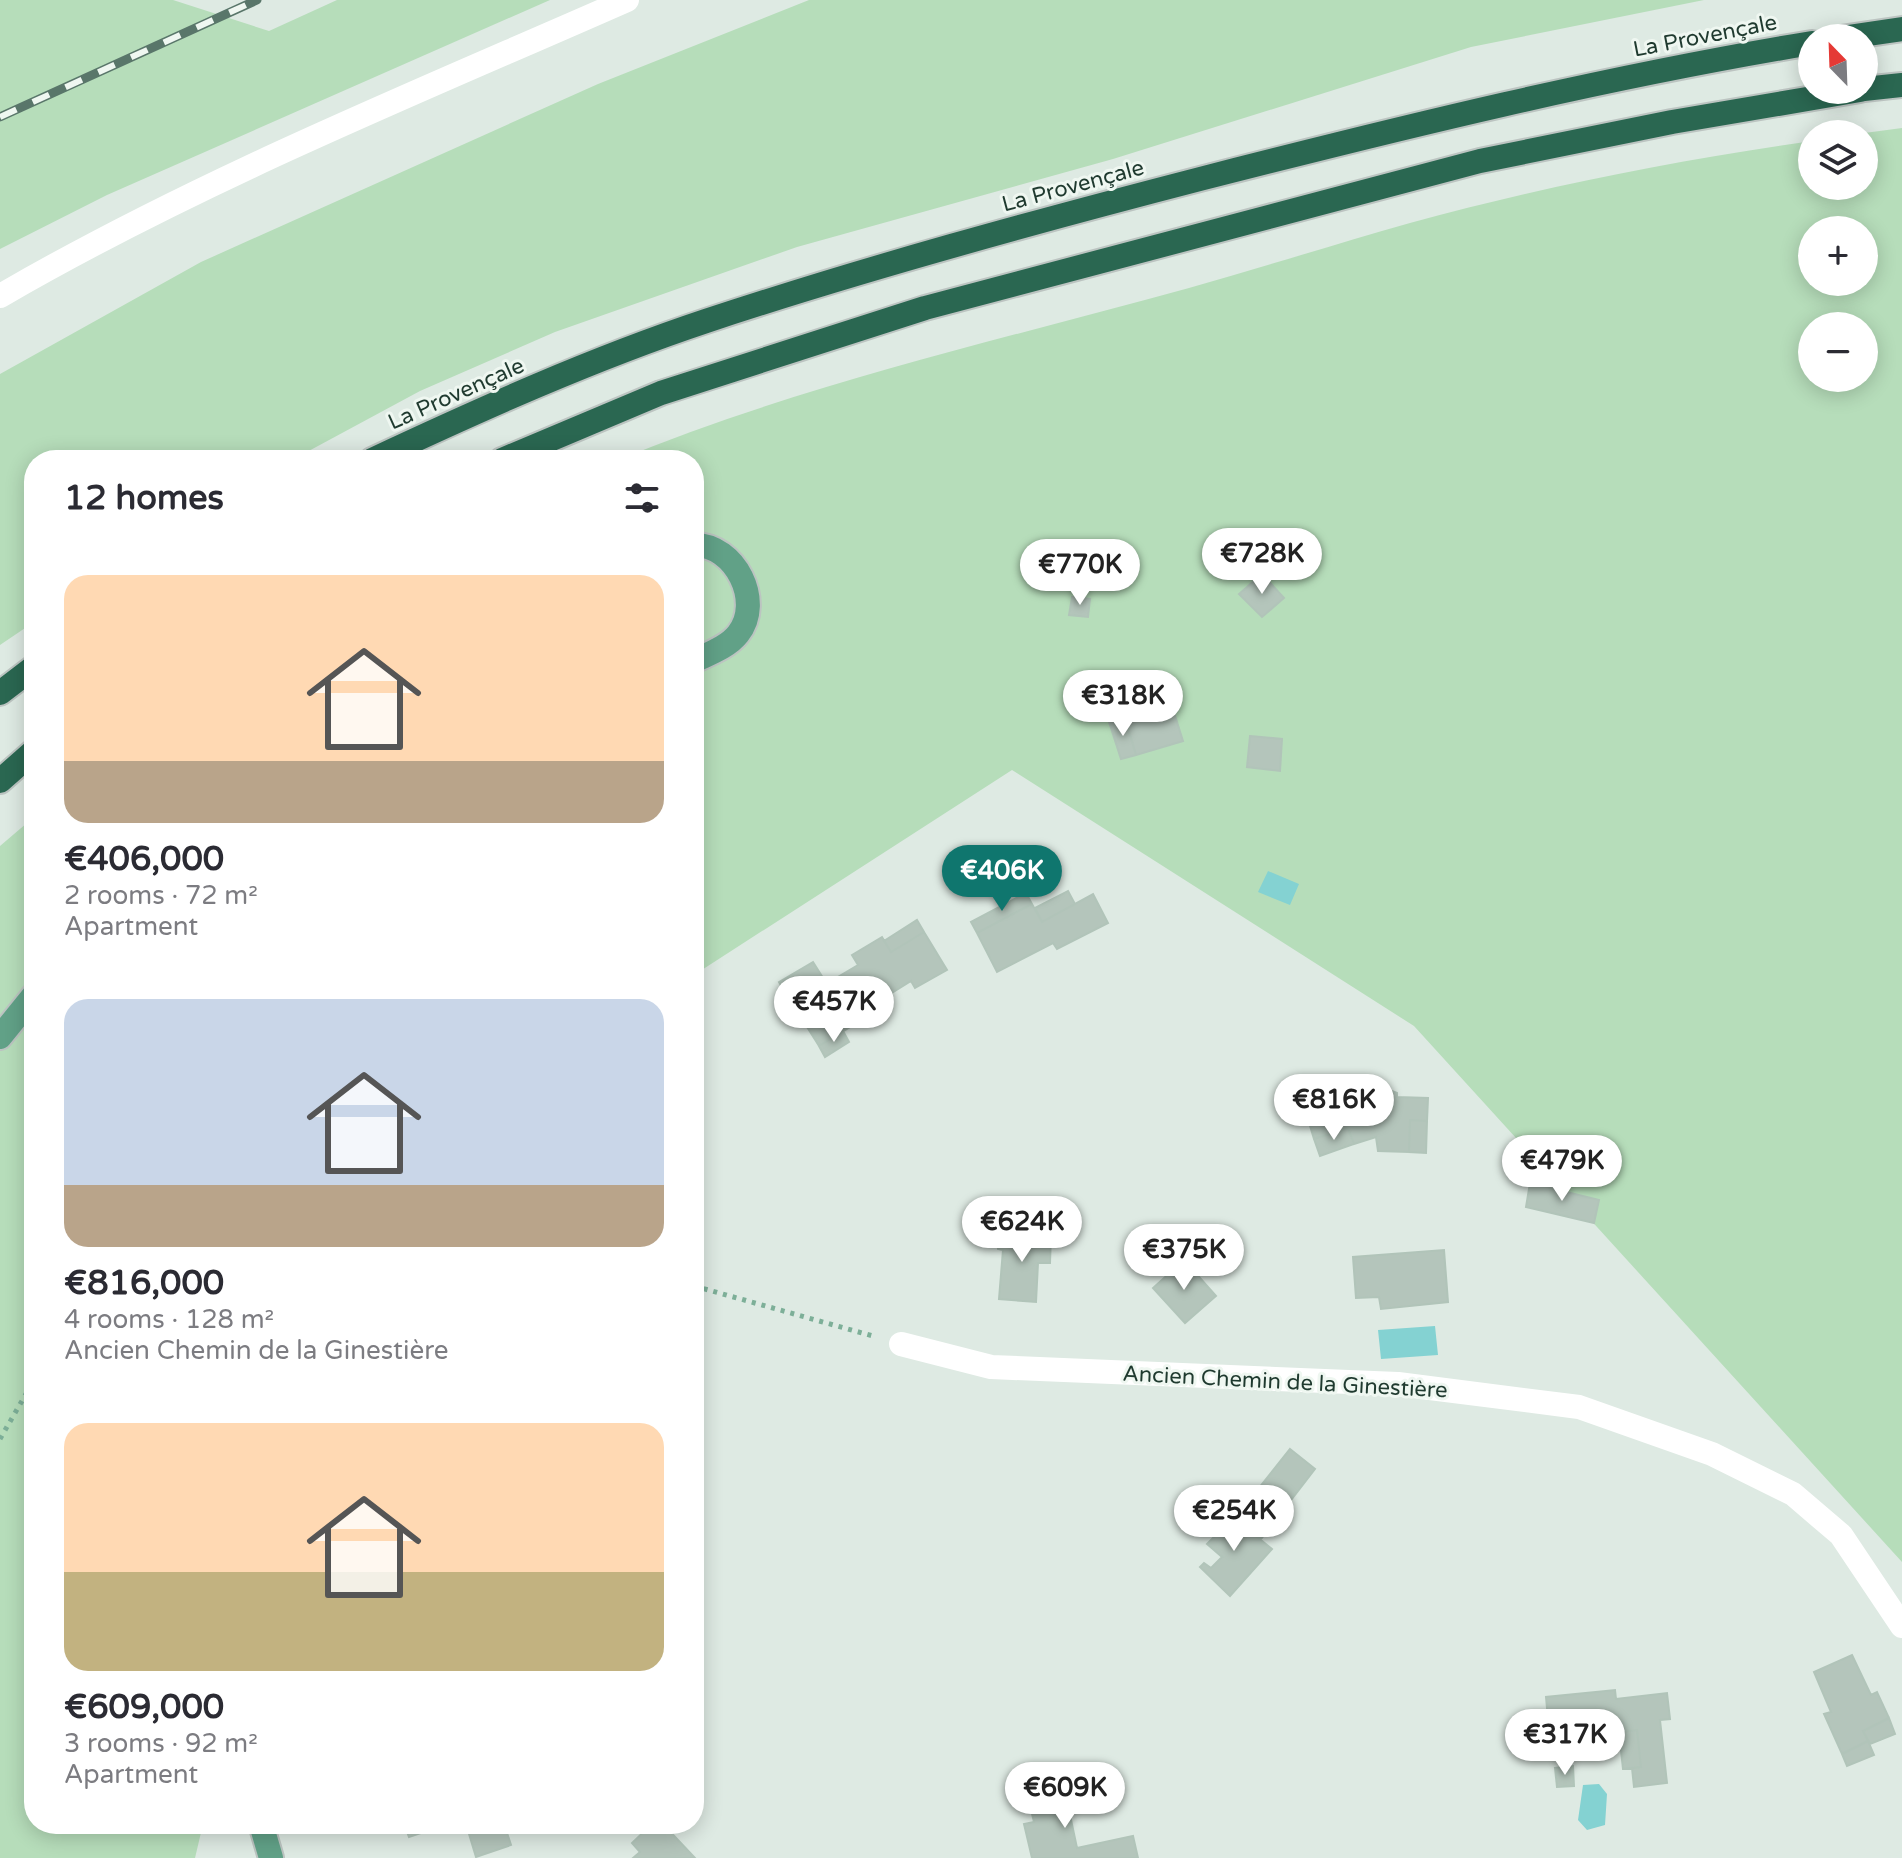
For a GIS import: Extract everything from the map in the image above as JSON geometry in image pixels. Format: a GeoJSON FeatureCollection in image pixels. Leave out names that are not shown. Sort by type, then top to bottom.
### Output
{"type":"FeatureCollection","features":[{"type":"Feature","properties":{"kind":"highway"},"geometry":{"type":"LineString","coordinates":[[1878,33],[1902,29]]}},
{"type":"Feature","properties":{"kind":"highway","name":"La Provençale"},"geometry":{"type":"LineString","coordinates":[[394,450],[551,379],[703,322],[954,243],[1370,135],[1703,61],[1798,45]]}},
{"type":"Feature","properties":{"kind":"highway"},"geometry":{"type":"LineString","coordinates":[[1878,88],[1902,85]]}},
{"type":"Feature","properties":{"kind":"highway"},"geometry":{"type":"LineString","coordinates":[[526,450],[661,393],[941,304],[1480,161],[1672,122],[1798,101]]}},
{"type":"Feature","properties":{"kind":"highway"},"geometry":{"type":"LineString","coordinates":[[0,693],[24,675]]}},
{"type":"Feature","properties":{"kind":"highway"},"geometry":{"type":"LineString","coordinates":[[0,781],[24,760]]}},
{"type":"Feature","properties":{"kind":"main road"},"geometry":{"type":"LineString","coordinates":[[704,545],[726,555],[740,574],[748,614],[737,635],[704,655]]}},
{"type":"Feature","properties":{"kind":"main road"},"geometry":{"type":"LineString","coordinates":[[0,1037],[24,1007]]}},
{"type":"Feature","properties":{"kind":"main road"},"geometry":{"type":"LineString","coordinates":[[264,1834],[271,1858]]}},
{"type":"Feature","properties":{"kind":"street"},"geometry":{"type":"LineString","coordinates":[[0,296],[58,262],[261,161],[627,0]]}},
{"type":"Feature","properties":{"kind":"street","name":"Ancien Chemin de la Ginestière"},"geometry":{"type":"LineString","coordinates":[[901,1344],[991,1367],[1398,1384],[1579,1407],[1712,1454],[1793,1494],[1841,1535],[1902,1626]]}},
{"type":"Feature","properties":{"kind":"path"},"geometry":{"type":"LineString","coordinates":[[704,1289],[901,1344]]}},
{"type":"Feature","properties":{"kind":"path"},"geometry":{"type":"LineString","coordinates":[[0,1439],[24,1397]]}},
{"type":"Feature","properties":{"kind":"green space"},"geometry":{"type":"Polygon","coordinates":[[[0,0],[173,0],[269,31],[337,0],[550,0],[107,195],[0,249],[0,0]]]}},
{"type":"Feature","properties":{"kind":"green space"},"geometry":{"type":"Polygon","coordinates":[[[809,0],[1704,0],[1471,47],[1113,159],[797,247],[555,332],[420,391],[311,450],[24,450],[24,629],[0,645],[0,374],[201,262],[598,84],[809,0]]]}},
{"type":"Feature","properties":{"kind":"green space"},"geometry":{"type":"Polygon","coordinates":[[[1902,128],[1902,1562],[1414,1026],[1012,770],[704,969],[704,450],[644,450],[829,386],[1189,288],[1410,223],[1559,186],[1798,143],[1798,200],[1878,200],[1878,131],[1902,128]]]}},
{"type":"Feature","properties":{"kind":"green space"},"geometry":{"type":"Polygon","coordinates":[[[24,826],[24,1834],[201,1834],[195,1858],[0,1858],[0,846],[24,826]]]}},
{"type":"Feature","properties":{"kind":"water"},"geometry":{"type":"Polygon","coordinates":[[[1268,871],[1299,884],[1290,905],[1258,892],[1268,871]]]}},
{"type":"Feature","properties":{"kind":"water"},"geometry":{"type":"Polygon","coordinates":[[[1435,1326],[1438,1355],[1381,1359],[1378,1330],[1435,1326]]]}},
{"type":"Feature","properties":{"kind":"water"},"geometry":{"type":"Polygon","coordinates":[[[1599,1784],[1607,1794],[1605,1825],[1587,1830],[1578,1820],[1583,1785],[1599,1784]]]}},
{"type":"Feature","properties":{"kind":"building"},"geometry":{"type":"Polygon","coordinates":[[[1262,574],[1284,598],[1262,617],[1239,594],[1262,574]]]}},
{"type":"Feature","properties":{"kind":"building"},"geometry":{"type":"Polygon","coordinates":[[[1072,597],[1090,599],[1088,617],[1069,615],[1072,597]]]}},
{"type":"Feature","properties":{"kind":"building"},"geometry":{"type":"Polygon","coordinates":[[[1147,686],[1153,707],[1171,703],[1183,741],[1136,755],[1118,694],[1147,686]]]}},
{"type":"Feature","properties":{"kind":"building"},"geometry":{"type":"Polygon","coordinates":[[[1125,717],[1136,755],[1121,759],[1109,722],[1125,717]]]}},
{"type":"Feature","properties":{"kind":"building"},"geometry":{"type":"Polygon","coordinates":[[[1250,736],[1282,739],[1280,771],[1247,767],[1250,736]]]}},
{"type":"Feature","properties":{"kind":"building"},"geometry":{"type":"Polygon","coordinates":[[[1068,891],[1075,904],[1042,922],[1035,908],[1068,891]]]}},
{"type":"Feature","properties":{"kind":"building"},"geometry":{"type":"Polygon","coordinates":[[[1026,893],[1032,904],[977,933],[971,922],[1026,893]]]}},
{"type":"Feature","properties":{"kind":"building"},"geometry":{"type":"Polygon","coordinates":[[[1093,894],[1108,923],[1057,949],[1053,943],[997,972],[977,933],[1032,904],[1042,922],[1093,894]]]}},
{"type":"Feature","properties":{"kind":"building"},"geometry":{"type":"Polygon","coordinates":[[[917,920],[924,932],[891,952],[884,941],[917,920]]]}},
{"type":"Feature","properties":{"kind":"building"},"geometry":{"type":"Polygon","coordinates":[[[924,932],[947,970],[915,988],[911,981],[879,1001],[883,1007],[819,1046],[797,1011],[830,990],[826,984],[858,965],[852,955],[882,937],[891,952],[924,932]]]}},
{"type":"Feature","properties":{"kind":"building"},"geometry":{"type":"Polygon","coordinates":[[[813,962],[823,978],[789,999],[779,982],[813,962]]]}},
{"type":"Feature","properties":{"kind":"building"},"geometry":{"type":"Polygon","coordinates":[[[823,978],[830,990],[797,1011],[789,999],[823,978]]]}},
{"type":"Feature","properties":{"kind":"building"},"geometry":{"type":"Polygon","coordinates":[[[843,1031],[849,1042],[825,1057],[819,1046],[843,1031]]]}},
{"type":"Feature","properties":{"kind":"building"},"geometry":{"type":"Polygon","coordinates":[[[1372,1083],[1397,1093],[1397,1097],[1428,1098],[1427,1121],[1410,1120],[1409,1152],[1378,1151],[1376,1137],[1354,1144],[1348,1128],[1314,1139],[1305,1109],[1372,1083]]]}},
{"type":"Feature","properties":{"kind":"building"},"geometry":{"type":"Polygon","coordinates":[[[1410,1120],[1427,1121],[1426,1153],[1409,1152],[1410,1120]]]}},
{"type":"Feature","properties":{"kind":"building"},"geometry":{"type":"Polygon","coordinates":[[[1348,1128],[1354,1144],[1320,1156],[1314,1139],[1348,1128]]]}},
{"type":"Feature","properties":{"kind":"building"},"geometry":{"type":"Polygon","coordinates":[[[1530,1183],[1599,1200],[1594,1223],[1526,1207],[1530,1183]]]}},
{"type":"Feature","properties":{"kind":"building"},"geometry":{"type":"Polygon","coordinates":[[[999,1232],[1051,1235],[1050,1263],[1038,1263],[1036,1302],[999,1299],[1003,1250],[998,1249],[999,1232]]]}},
{"type":"Feature","properties":{"kind":"building"},"geometry":{"type":"Polygon","coordinates":[[[1444,1250],[1448,1302],[1381,1309],[1379,1297],[1356,1298],[1353,1257],[1444,1250]]]}},
{"type":"Feature","properties":{"kind":"building"},"geometry":{"type":"Polygon","coordinates":[[[1184,1260],[1216,1296],[1185,1323],[1153,1288],[1184,1260]]]}},
{"type":"Feature","properties":{"kind":"building"},"geometry":{"type":"Polygon","coordinates":[[[1290,1449],[1315,1469],[1261,1539],[1236,1517],[1290,1449]]]}},
{"type":"Feature","properties":{"kind":"building"},"geometry":{"type":"Polygon","coordinates":[[[1219,1506],[1272,1549],[1230,1596],[1200,1567],[1204,1563],[1211,1568],[1222,1557],[1207,1544],[1224,1527],[1212,1517],[1219,1506]]]}},
{"type":"Feature","properties":{"kind":"building"},"geometry":{"type":"Polygon","coordinates":[[[1852,1655],[1871,1695],[1877,1692],[1889,1718],[1863,1731],[1868,1741],[1842,1754],[1824,1714],[1831,1712],[1814,1672],[1852,1655]]]}},
{"type":"Feature","properties":{"kind":"building"},"geometry":{"type":"Polygon","coordinates":[[[1615,1690],[1616,1699],[1667,1693],[1670,1719],[1660,1720],[1667,1783],[1634,1787],[1632,1768],[1641,1767],[1637,1730],[1619,1732],[1618,1722],[1605,1724],[1606,1736],[1550,1742],[1546,1697],[1615,1690]]]}},
{"type":"Feature","properties":{"kind":"building"},"geometry":{"type":"Polygon","coordinates":[[[1889,1718],[1895,1734],[1870,1744],[1863,1731],[1889,1718]]]}},
{"type":"Feature","properties":{"kind":"building"},"geometry":{"type":"Polygon","coordinates":[[[1637,1730],[1641,1767],[1623,1769],[1619,1732],[1637,1730]]]}},
{"type":"Feature","properties":{"kind":"building"},"geometry":{"type":"Polygon","coordinates":[[[1868,1741],[1874,1755],[1847,1766],[1842,1754],[1868,1741]]]}},
{"type":"Feature","properties":{"kind":"building"},"geometry":{"type":"Polygon","coordinates":[[[1573,1766],[1574,1786],[1557,1787],[1555,1768],[1573,1766]]]}},
{"type":"Feature","properties":{"kind":"building"},"geometry":{"type":"Polygon","coordinates":[[[1063,1782],[1077,1848],[1133,1836],[1138,1858],[1032,1858],[1024,1824],[1034,1822],[1026,1789],[1063,1782]]]}},
{"type":"Feature","properties":{"kind":"building"},"geometry":{"type":"Polygon","coordinates":[[[469,1834],[507,1834],[511,1845],[476,1857],[469,1834]]]}},
{"type":"Feature","properties":{"kind":"building"},"geometry":{"type":"Polygon","coordinates":[[[641,1834],[672,1834],[695,1858],[633,1858],[640,1852],[632,1843],[641,1834]]]}},
{"type":"Feature","properties":{"kind":"railway"},"geometry":{"type":"LineString","coordinates":[[0,117],[257,0]]}}]}
